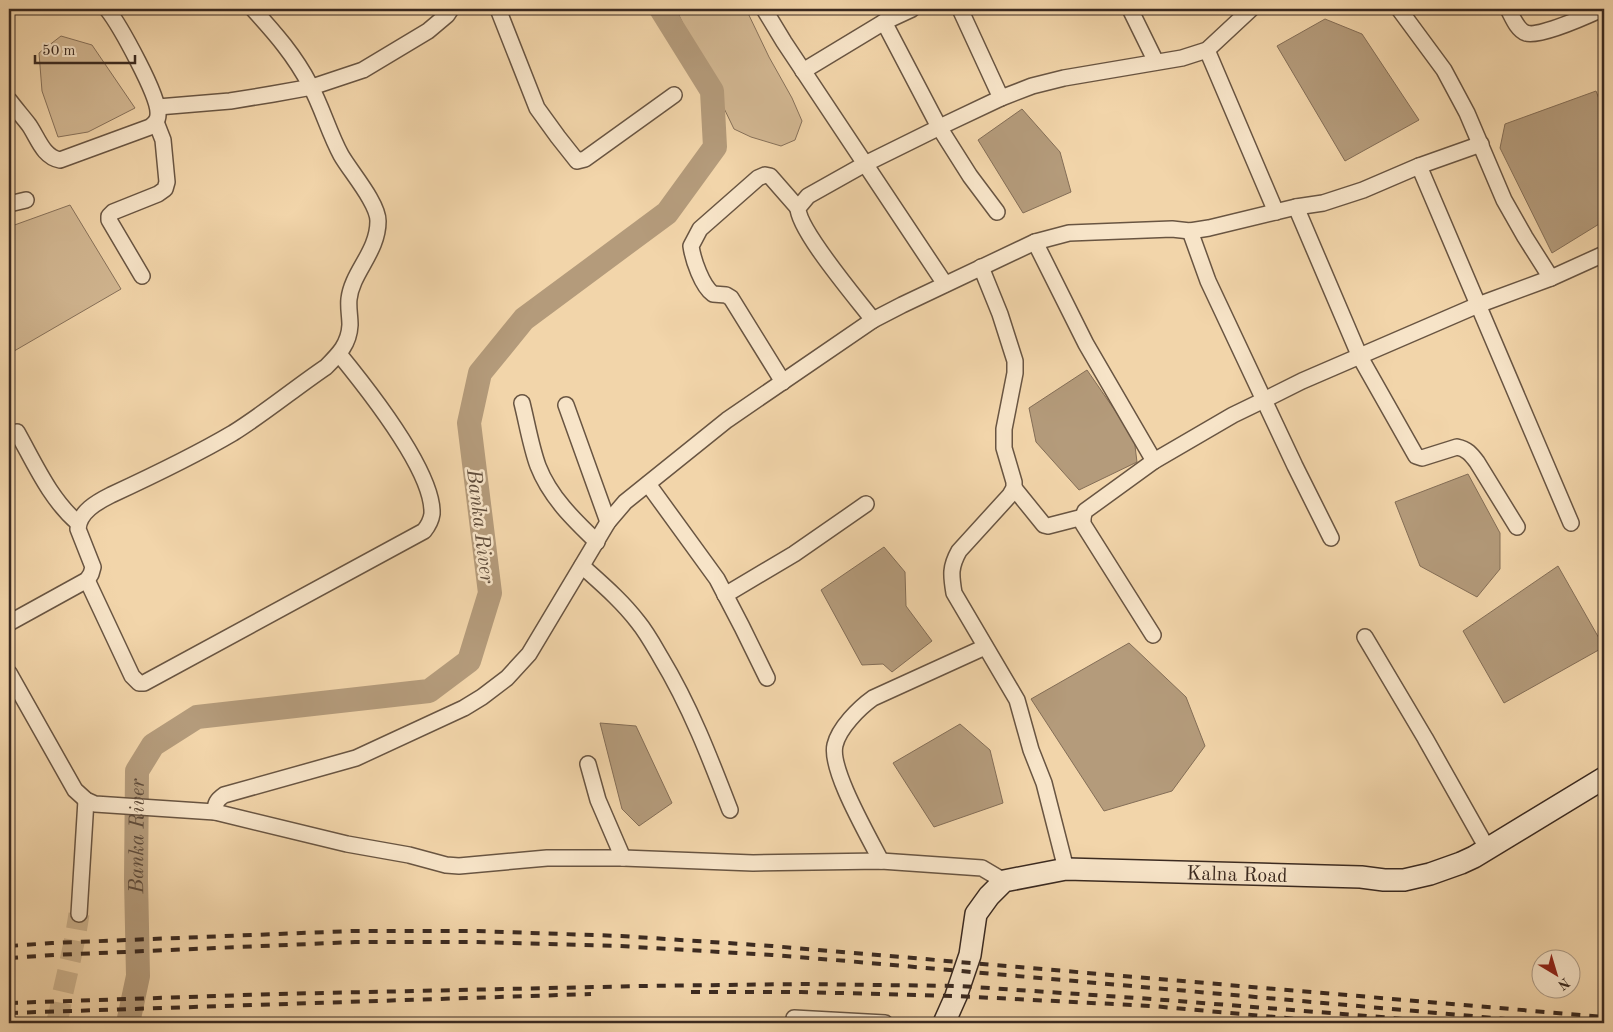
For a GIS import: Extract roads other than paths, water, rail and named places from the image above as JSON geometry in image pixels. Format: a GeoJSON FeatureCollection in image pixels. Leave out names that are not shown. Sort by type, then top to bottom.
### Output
{"type":"FeatureCollection","features":[{"type":"Feature","properties":{"kind":"street"},"geometry":{"type":"LineString","coordinates":[[107,9],[113,16],[138,63],[157,115],[163,140],[167,182],[164,188],[158,194],[113,212],[109,220],[142,276]]}},
{"type":"Feature","properties":{"kind":"street"},"geometry":{"type":"LineString","coordinates":[[9,623],[87,580],[92,574],[93,567],[78,529],[78,523],[92,506],[233,432],[326,367],[339,354],[346,343],[350,326],[349,298],[353,284],[369,257],[376,236],[378,219],[374,207],[341,154],[312,87],[290,51],[253,9]]}},
{"type":"Feature","properties":{"kind":"street"},"geometry":{"type":"LineString","coordinates":[[9,100],[44,149],[51,157],[60,160],[150,127],[157,115],[312,87],[363,70],[428,31],[447,15],[451,9]]}},
{"type":"Feature","properties":{"kind":"street"},"geometry":{"type":"LineString","coordinates":[[498,9],[537,108],[577,161],[585,159],[674,94]]}},
{"type":"Feature","properties":{"kind":"street"},"geometry":{"type":"LineString","coordinates":[[764,9],[803,71],[945,284]]}},
{"type":"Feature","properties":{"kind":"street"},"geometry":{"type":"LineString","coordinates":[[803,71],[884,22],[912,9]]}},
{"type":"Feature","properties":{"kind":"street"},"geometry":{"type":"LineString","coordinates":[[960,9],[1001,98]]}},
{"type":"Feature","properties":{"kind":"street"},"geometry":{"type":"LineString","coordinates":[[1130,9],[1156,62]]}},
{"type":"Feature","properties":{"kind":"street"},"geometry":{"type":"LineString","coordinates":[[798,208],[808,196],[865,164],[1001,98],[1032,86],[1064,78],[1182,58],[1207,50],[1250,9]]}},
{"type":"Feature","properties":{"kind":"street"},"geometry":{"type":"LineString","coordinates":[[1398,9],[1444,70],[1467,113],[1504,200],[1551,278]]}},
{"type":"Feature","properties":{"kind":"street"},"geometry":{"type":"LineString","coordinates":[[1508,9],[1520,29],[1525,33],[1532,34],[1557,28],[1602,9]]}},
{"type":"Feature","properties":{"kind":"street"},"geometry":{"type":"LineString","coordinates":[[884,22],[939,128],[970,176],[997,212]]}},
{"type":"Feature","properties":{"kind":"street"},"geometry":{"type":"LineString","coordinates":[[1207,50],[1276,212]]}},
{"type":"Feature","properties":{"kind":"street"},"geometry":{"type":"LineString","coordinates":[[215,812],[217,800],[224,795],[356,758],[464,708],[482,697],[507,678],[529,654],[608,522],[625,502],[727,420],[873,320],[1035,242],[1069,233],[1172,229],[1190,231],[1296,207],[1323,203],[1481,144]]}},
{"type":"Feature","properties":{"kind":"street"},"geometry":{"type":"LineString","coordinates":[[1419,166],[1570,523]]}},
{"type":"Feature","properties":{"kind":"street"},"geometry":{"type":"LineString","coordinates":[[783,382],[731,298],[726,295],[713,294],[708,289],[696,265],[692,246],[700,229],[758,178],[765,175],[770,176],[798,208],[798,214],[819,251],[873,320]]}},
{"type":"Feature","properties":{"kind":"street"},"geometry":{"type":"LineString","coordinates":[[9,204],[26,200]]}},
{"type":"Feature","properties":{"kind":"street"},"geometry":{"type":"LineString","coordinates":[[1296,207],[1360,357],[1416,456],[1422,458],[1457,448],[1463,448],[1469,452],[1517,527]]}},
{"type":"Feature","properties":{"kind":"street"},"geometry":{"type":"LineString","coordinates":[[1190,231],[1208,281],[1331,538]]}},
{"type":"Feature","properties":{"kind":"street"},"geometry":{"type":"LineString","coordinates":[[1035,242],[1086,344],[1154,461]]}},
{"type":"Feature","properties":{"kind":"street"},"geometry":{"type":"LineString","coordinates":[[1153,635],[1083,524],[1082,516],[1085,511],[1154,461],[1233,415],[1302,380],[1360,357],[1478,305],[1551,278],[1604,254]]}},
{"type":"Feature","properties":{"kind":"street"},"geometry":{"type":"LineString","coordinates":[[981,267],[1000,314],[1015,361],[1015,373],[1004,429],[1004,448],[1014,488],[1010,495],[959,551],[953,561],[950,574],[954,593],[1017,700],[1031,750],[1044,783],[1066,869]]}},
{"type":"Feature","properties":{"kind":"street"},"geometry":{"type":"LineString","coordinates":[[87,580],[132,676],[139,683],[144,683],[424,531],[432,514],[429,492],[417,465],[371,392],[339,354]]}},
{"type":"Feature","properties":{"kind":"street"},"geometry":{"type":"LineString","coordinates":[[522,403],[538,467],[554,496],[597,542]]}},
{"type":"Feature","properties":{"kind":"street"},"geometry":{"type":"LineString","coordinates":[[566,405],[608,522]]}},
{"type":"Feature","properties":{"kind":"street"},"geometry":{"type":"LineString","coordinates":[[17,432],[53,495],[65,511],[78,523]]}},
{"type":"Feature","properties":{"kind":"street"},"geometry":{"type":"LineString","coordinates":[[648,484],[717,579],[767,678]]}},
{"type":"Feature","properties":{"kind":"street"},"geometry":{"type":"LineString","coordinates":[[1014,488],[1044,525],[1048,526],[1082,516]]}},
{"type":"Feature","properties":{"kind":"street"},"geometry":{"type":"LineString","coordinates":[[725,595],[794,554],[866,504]]}},
{"type":"Feature","properties":{"kind":"street"},"geometry":{"type":"LineString","coordinates":[[582,566],[618,598],[639,623],[657,651],[674,680],[703,740],[730,810]]}},
{"type":"Feature","properties":{"kind":"street"},"geometry":{"type":"LineString","coordinates":[[1365,637],[1488,848]]}},
{"type":"Feature","properties":{"kind":"street"},"geometry":{"type":"LineString","coordinates":[[881,861],[839,777],[834,757],[835,744],[847,723],[860,707],[873,698],[985,647]]}},
{"type":"Feature","properties":{"kind":"street"},"geometry":{"type":"LineString","coordinates":[[9,673],[75,790],[90,802],[215,812],[347,844],[409,854],[446,865],[459,866],[547,858],[623,858],[753,863],[881,861],[982,868],[1004,881],[989,896],[976,914],[970,955],[956,996],[944,1023]]}},
{"type":"Feature","properties":{"kind":"street"},"geometry":{"type":"LineString","coordinates":[[588,764],[598,800],[623,858]]}},
{"type":"Feature","properties":{"kind":"street","name":"Kalna Road"},"geometry":{"type":"LineString","coordinates":[[1004,881],[1066,869],[1234,872],[1404,880],[1430,874],[1474,857],[1604,778]]}},
{"type":"Feature","properties":{"kind":"street"},"geometry":{"type":"LineString","coordinates":[[79,914],[90,802]]}},
{"type":"Feature","properties":{"kind":"street"},"geometry":{"type":"LineString","coordinates":[[794,1018],[885,1023]]}},
{"type":"Feature","properties":{"kind":"waterway","name":"Banka River"},"geometry":{"type":"LineString","coordinates":[[128,1023],[138,976],[136,879],[137,771],[153,745],[197,717],[429,691],[469,661],[490,593],[469,423],[480,373],[524,319],[667,213],[715,147],[712,91],[661,9]]}},
{"type":"Feature","properties":{"kind":"tunnel"},"geometry":{"type":"LineString","coordinates":[[56,1023],[79,914]]}},
{"type":"Feature","properties":{"kind":"railway"},"geometry":{"type":"LineString","coordinates":[[9,946],[352,931],[476,931],[621,936],[772,946],[1604,1017]]}},
{"type":"Feature","properties":{"kind":"railway"},"geometry":{"type":"LineString","coordinates":[[9,958],[355,942],[473,942],[619,946],[847,961],[1551,1023]]}},
{"type":"Feature","properties":{"kind":"railway"},"geometry":{"type":"LineString","coordinates":[[9,1003],[276,994],[643,986],[802,984],[959,986],[1152,999],[1446,1023]]}},
{"type":"Feature","properties":{"kind":"railway"},"geometry":{"type":"LineString","coordinates":[[691,992],[801,992],[956,996],[1152,1006],[1342,1023]]}},
{"type":"Feature","properties":{"kind":"railway"},"geometry":{"type":"LineString","coordinates":[[9,1013],[591,994]]}}]}
